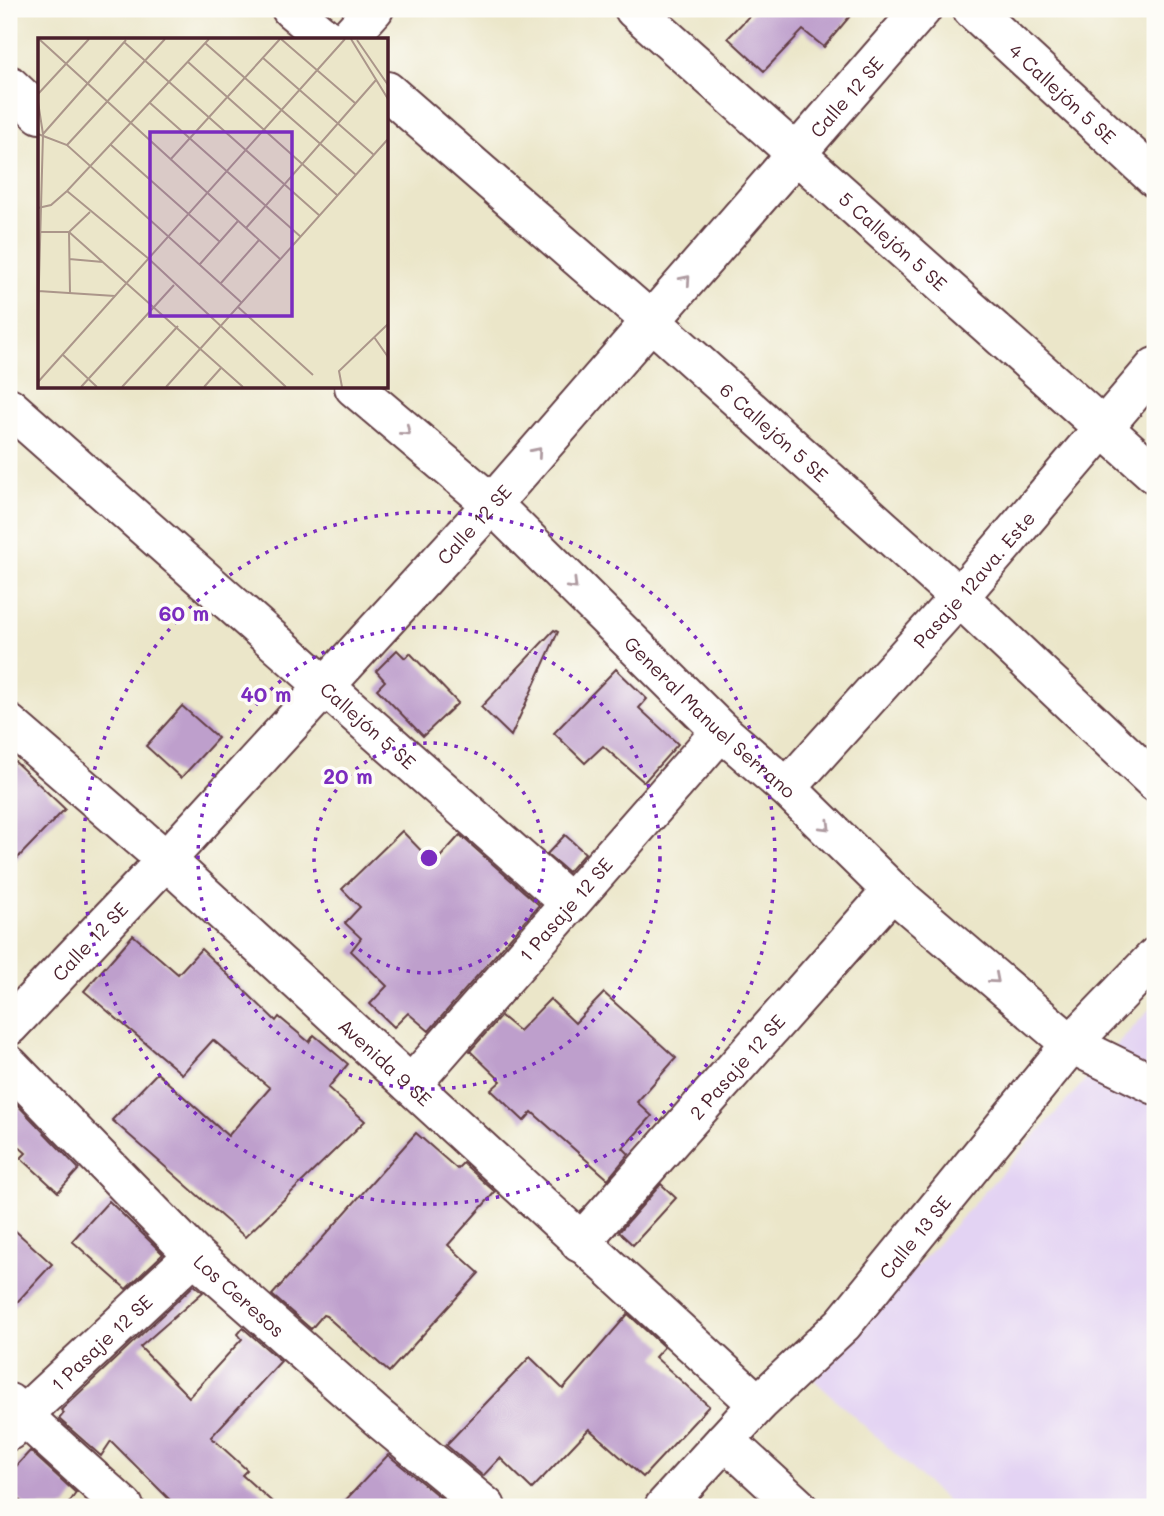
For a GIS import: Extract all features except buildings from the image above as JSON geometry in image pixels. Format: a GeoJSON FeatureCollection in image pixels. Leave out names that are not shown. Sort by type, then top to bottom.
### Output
{"type":"FeatureCollection","features":[{"type":"Feature","properties":{"kind":"street"},"geometry":{"type":"LineString","coordinates":[[291,9],[326,38]]}},
{"type":"Feature","properties":{"kind":"street"},"geometry":{"type":"LineString","coordinates":[[348,38],[374,9]]}},
{"type":"Feature","properties":{"kind":"street","name":"5 Callejón 5 SE"},"geometry":{"type":"LineString","coordinates":[[634,9],[1155,474]]}},
{"type":"Feature","properties":{"kind":"street","name":"Calle 12 SE"},"geometry":{"type":"LineString","coordinates":[[9,1026],[166,860],[492,504],[922,9]]}},
{"type":"Feature","properties":{"kind":"street","name":"4 Callejón 5 SE"},"geometry":{"type":"LineString","coordinates":[[972,9],[1155,178]]}},
{"type":"Feature","properties":{"kind":"street"},"geometry":{"type":"LineString","coordinates":[[9,85],[38,112]]}},
{"type":"Feature","properties":{"kind":"street","name":"6 Callejón 5 SE"},"geometry":{"type":"LineString","coordinates":[[388,92],[651,321],[959,597],[1155,782]]}},
{"type":"Feature","properties":{"kind":"street","name":"Pasaje 12ava. Este"},"geometry":{"type":"LineString","coordinates":[[787,788],[959,597],[1102,426],[1155,368]]}},
{"type":"Feature","properties":{"kind":"street","name":"General Manuel Serrano"},"geometry":{"type":"LineString","coordinates":[[355,388],[492,504],[721,731],[787,788],[892,891],[1071,1044],[1155,1085]]}},
{"type":"Feature","properties":{"kind":"street","name":"Callejón 5 SE"},"geometry":{"type":"LineString","coordinates":[[9,407],[570,903]]}},
{"type":"Feature","properties":{"kind":"street","name":"Avenida 9 SE"},"geometry":{"type":"LineString","coordinates":[[9,724],[166,860],[758,1404]]}},
{"type":"Feature","properties":{"kind":"street","name":"1 Pasaje 12 SE"},"geometry":{"type":"LineString","coordinates":[[411,1085],[721,731]]}},
{"type":"Feature","properties":{"kind":"street","name":"2 Pasaje 12 SE"},"geometry":{"type":"LineString","coordinates":[[580,1242],[892,891]]}},
{"type":"Feature","properties":{"kind":"street","name":"Calle 13 SE"},"geometry":{"type":"LineString","coordinates":[[664,1507],[758,1404],[843,1324],[1071,1044],[1155,957]]}},
{"type":"Feature","properties":{"kind":"street","name":"Los Ceresos"},"geometry":{"type":"LineString","coordinates":[[9,1065],[194,1255],[381,1420],[486,1507]]}},
{"type":"Feature","properties":{"kind":"street","name":"1 Pasaje 12 SE"},"geometry":{"type":"LineString","coordinates":[[13,1416],[194,1255]]}},
{"type":"Feature","properties":{"kind":"street"},"geometry":{"type":"LineString","coordinates":[[13,1416],[124,1507]]}},
{"type":"Feature","properties":{"kind":"street"},"geometry":{"type":"LineString","coordinates":[[725,1440],[799,1507]]}},
{"type":"Feature","properties":{"kind":"shaded area"},"geometry":{"type":"Polygon","coordinates":[[[1155,1003],[1155,1507],[953,1507],[814,1380],[1155,1003]]]}}]}
